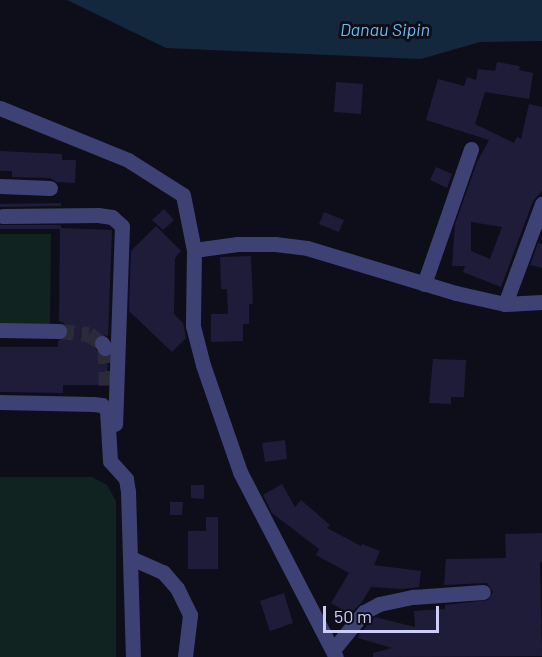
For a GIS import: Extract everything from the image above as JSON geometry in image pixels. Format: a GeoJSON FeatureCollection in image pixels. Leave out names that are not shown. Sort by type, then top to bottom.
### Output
{"type":"FeatureCollection","features":[{"type":"Feature","properties":{"kind":"street"},"geometry":{"type":"LineString","coordinates":[[0,108],[128,160],[183,195],[194,250],[193,326],[203,365],[240,472],[334,654],[364,612],[380,604],[413,597],[483,592]]}},
{"type":"Feature","properties":{"kind":"street"},"geometry":{"type":"LineString","coordinates":[[424,284],[471,149]]}},
{"type":"Feature","properties":{"kind":"street"},"geometry":{"type":"LineString","coordinates":[[0,186],[50,188]]}},
{"type":"Feature","properties":{"kind":"street"},"geometry":{"type":"LineString","coordinates":[[505,304],[542,204]]}},
{"type":"Feature","properties":{"kind":"street"},"geometry":{"type":"LineString","coordinates":[[3,216],[98,215],[112,217],[122,226],[115,444]]}},
{"type":"Feature","properties":{"kind":"street"},"geometry":{"type":"LineString","coordinates":[[194,250],[238,244],[275,244],[307,248],[424,284],[505,304],[542,302]]}},
{"type":"Feature","properties":{"kind":"street"},"geometry":{"type":"LineString","coordinates":[[0,330],[58,331]]}},
{"type":"Feature","properties":{"kind":"street"},"geometry":{"type":"LineString","coordinates":[[106,385],[110,461],[126,478],[128,491],[133,657]]}},
{"type":"Feature","properties":{"kind":"street"},"geometry":{"type":"LineString","coordinates":[[0,402],[93,404],[102,405],[107,410]]}},
{"type":"Feature","properties":{"kind":"street"},"geometry":{"type":"LineString","coordinates":[[131,558],[163,572],[177,588],[190,615],[185,657]]}},
{"type":"Feature","properties":{"kind":"green space"},"geometry":{"type":"Polygon","coordinates":[[[0,234],[51,234],[50,328],[0,328],[0,234]]]}},
{"type":"Feature","properties":{"kind":"green space"},"geometry":{"type":"Polygon","coordinates":[[[0,477],[92,477],[107,485],[116,501],[116,657],[0,657],[0,477]]]}},
{"type":"Feature","properties":{"kind":"water","name":"Danau Sipin"},"geometry":{"type":"Polygon","coordinates":[[[67,0],[542,0],[542,41],[480,42],[421,59],[166,48],[67,0]]]}},
{"type":"Feature","properties":{"kind":"building"},"geometry":{"type":"Polygon","coordinates":[[[497,62],[520,66],[519,70],[533,73],[529,99],[485,92],[475,124],[514,143],[517,137],[521,139],[529,104],[542,107],[542,191],[533,201],[501,287],[463,272],[465,266],[452,266],[455,224],[477,162],[489,140],[426,120],[438,79],[464,86],[467,77],[476,80],[478,69],[495,71],[497,62]],[[471,222],[471,251],[490,259],[502,227],[471,222]]]}},
{"type":"Feature","properties":{"kind":"building"},"geometry":{"type":"Polygon","coordinates":[[[336,82],[363,84],[361,114],[334,112],[336,82]]]}},
{"type":"Feature","properties":{"kind":"building"},"geometry":{"type":"Polygon","coordinates":[[[0,151],[62,154],[62,160],[76,160],[75,183],[57,182],[50,178],[12,177],[12,171],[0,171],[0,151]]]}},
{"type":"Feature","properties":{"kind":"building"},"geometry":{"type":"Polygon","coordinates":[[[436,167],[452,174],[447,188],[430,180],[436,167]]]}},
{"type":"Feature","properties":{"kind":"building"},"geometry":{"type":"Polygon","coordinates":[[[61,203],[61,206],[0,207],[0,204],[61,203]]]}},
{"type":"Feature","properties":{"kind":"building"},"geometry":{"type":"Polygon","coordinates":[[[164,209],[174,220],[163,230],[152,220],[164,209]]]}},
{"type":"Feature","properties":{"kind":"building"},"geometry":{"type":"Polygon","coordinates":[[[324,212],[344,220],[339,232],[319,224],[324,212]]]}},
{"type":"Feature","properties":{"kind":"building"},"geometry":{"type":"Polygon","coordinates":[[[0,225],[61,225],[61,228],[112,230],[108,336],[98,334],[92,343],[100,356],[108,357],[107,385],[63,385],[63,393],[0,392],[0,347],[58,347],[58,341],[67,336],[69,331],[64,323],[59,321],[60,229],[0,229],[0,225]]]}},
{"type":"Feature","properties":{"kind":"building"},"geometry":{"type":"Polygon","coordinates":[[[156,226],[181,251],[175,258],[174,314],[183,323],[186,338],[172,352],[129,311],[131,251],[156,226]]]}},
{"type":"Feature","properties":{"kind":"building"},"geometry":{"type":"Polygon","coordinates":[[[538,243],[542,244],[542,268],[530,265],[538,243]]]}},
{"type":"Feature","properties":{"kind":"building"},"geometry":{"type":"Polygon","coordinates":[[[251,256],[253,304],[249,304],[249,324],[243,324],[243,341],[211,342],[211,314],[228,314],[227,289],[221,289],[220,257],[251,256]]]}},
{"type":"Feature","properties":{"kind":"building"},"geometry":{"type":"Polygon","coordinates":[[[433,359],[466,360],[464,397],[451,397],[451,404],[429,403],[433,359]]]}},
{"type":"Feature","properties":{"kind":"building"},"geometry":{"type":"Polygon","coordinates":[[[285,440],[287,459],[265,462],[262,443],[285,440]]]}},
{"type":"Feature","properties":{"kind":"building"},"geometry":{"type":"Polygon","coordinates":[[[282,484],[295,507],[301,500],[330,525],[327,528],[361,546],[362,544],[380,551],[374,565],[421,571],[419,587],[402,589],[371,587],[362,602],[350,614],[331,603],[349,573],[316,555],[319,549],[272,513],[263,495],[282,484]]]}},
{"type":"Feature","properties":{"kind":"building"},"geometry":{"type":"Polygon","coordinates":[[[191,485],[204,485],[204,499],[191,498],[191,485]]]}},
{"type":"Feature","properties":{"kind":"building"},"geometry":{"type":"Polygon","coordinates":[[[170,502],[183,502],[182,515],[170,515],[170,502]]]}},
{"type":"Feature","properties":{"kind":"building"},"geometry":{"type":"Polygon","coordinates":[[[206,517],[218,517],[218,569],[188,569],[188,531],[206,531],[206,517]]]}},
{"type":"Feature","properties":{"kind":"building"},"geometry":{"type":"Polygon","coordinates":[[[542,533],[542,562],[540,562],[542,656],[373,657],[373,653],[392,648],[358,638],[375,617],[415,627],[414,611],[445,609],[445,605],[488,600],[493,592],[487,583],[444,585],[446,559],[506,558],[505,534],[542,533]]]}},
{"type":"Feature","properties":{"kind":"building"},"geometry":{"type":"Polygon","coordinates":[[[284,593],[293,623],[270,631],[260,601],[284,593]]]}},
{"type":"Feature","properties":{"kind":"tunnel"},"geometry":{"type":"LineString","coordinates":[[59,331],[89,334],[102,343]]}},
{"type":"Feature","properties":{"kind":"tunnel"},"geometry":{"type":"LineString","coordinates":[[105,348],[106,385]]}}]}
